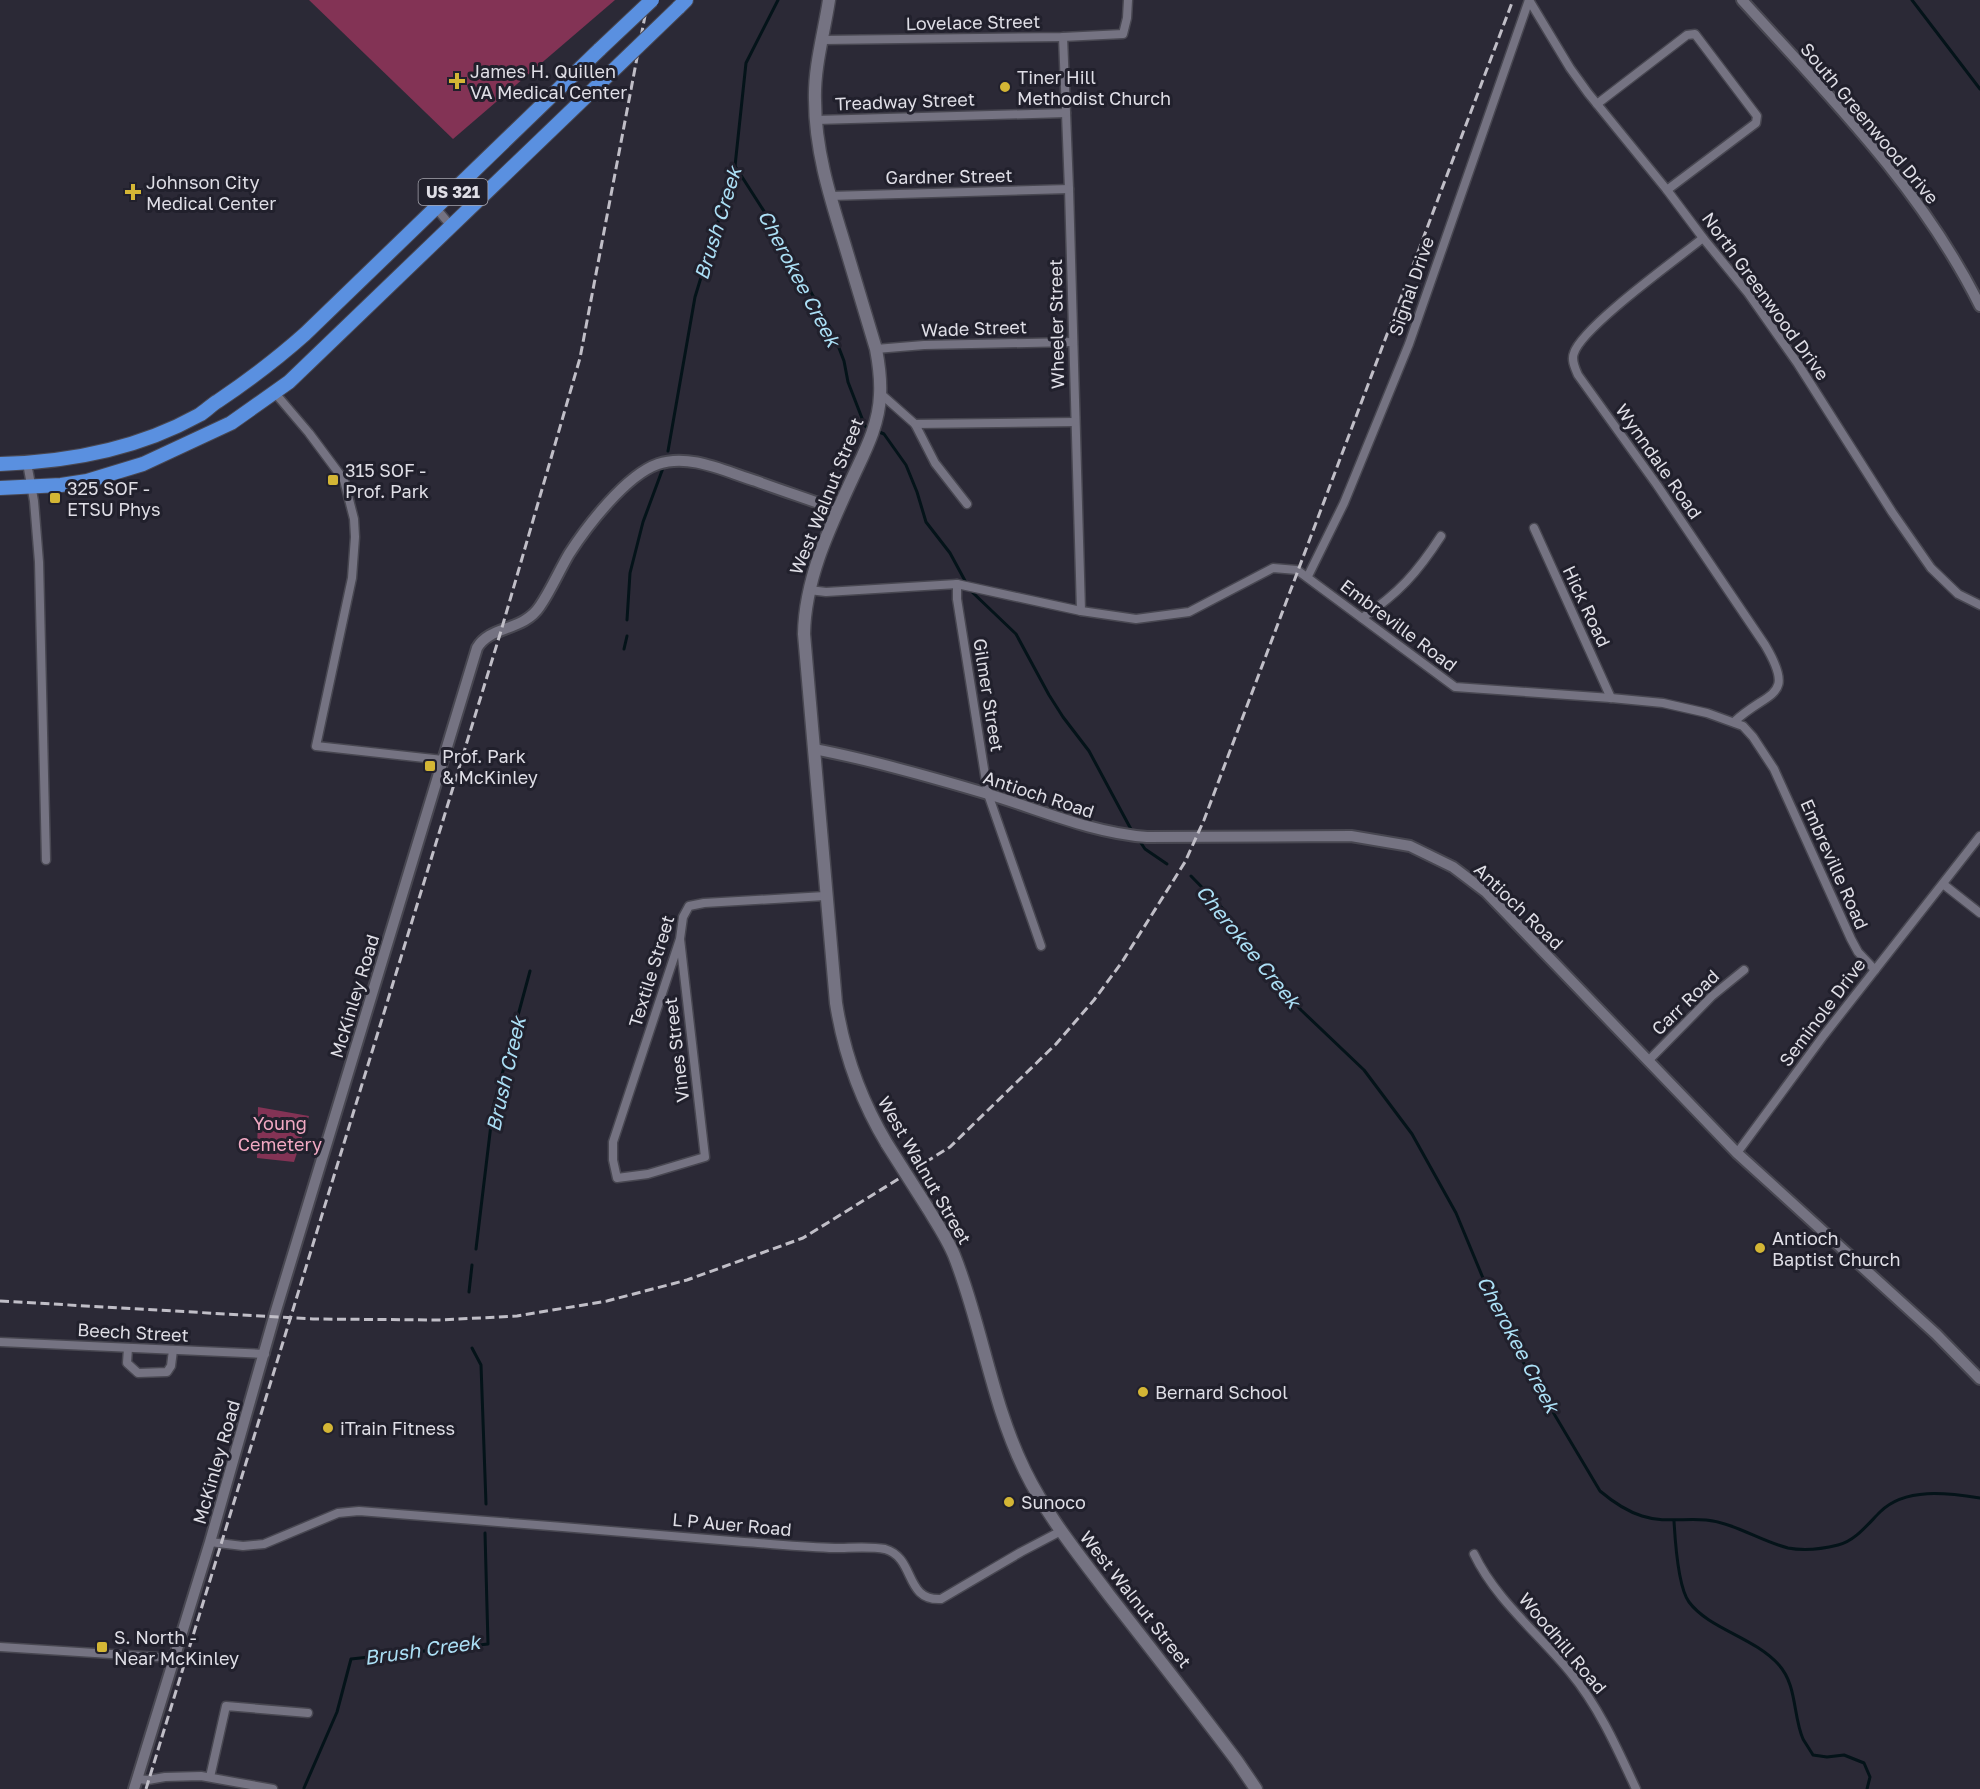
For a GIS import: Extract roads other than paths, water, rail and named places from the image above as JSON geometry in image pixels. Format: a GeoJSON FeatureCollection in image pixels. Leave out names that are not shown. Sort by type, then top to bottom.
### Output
{"type":"FeatureCollection","features":[{"type":"Feature","properties":{"kind":"highway","name":"US 321"},"geometry":{"type":"LineString","coordinates":[[0,464],[74,458],[128,445],[157,435],[202,413],[272,364],[652,0]]}},
{"type":"Feature","properties":{"kind":"highway","name":"US 321"},"geometry":{"type":"LineString","coordinates":[[0,488],[61,485],[87,481],[143,464],[231,423],[275,393],[321,353],[682,4]]}},
{"type":"Feature","properties":{"kind":"main road","name":"West Walnut Street"},"geometry":{"type":"LineString","coordinates":[[829,0],[816,80],[816,120],[822,164],[830,196],[876,349],[881,394],[874,429],[813,571],[804,616],[825,896],[836,1003],[845,1049],[867,1108],[952,1252],[974,1316],[997,1400],[1013,1445],[1029,1479],[1061,1531],[1256,1789]]}},
{"type":"Feature","properties":{"kind":"street","name":"Lovelace Street"},"geometry":{"type":"LineString","coordinates":[[823,40],[1063,38],[1123,34],[1128,0]]}},
{"type":"Feature","properties":{"kind":"street","name":"North Greenwood Drive"},"geometry":{"type":"LineString","coordinates":[[1529,0],[1570,68],[1748,293],[1798,364],[1892,512],[1931,568],[1958,594],[1980,605]]}},
{"type":"Feature","properties":{"kind":"street","name":"Signal Drive"},"geometry":{"type":"LineString","coordinates":[[1308,576],[1340,512],[1409,344],[1529,0]]}},
{"type":"Feature","properties":{"kind":"street","name":"South Greenwood Drive"},"geometry":{"type":"LineString","coordinates":[[1742,0],[1864,135],[1901,180],[1932,221],[1958,263],[1980,306]]}},
{"type":"Feature","properties":{"kind":"street"},"geometry":{"type":"LineString","coordinates":[[1597,104],[1687,35],[1695,34],[1712,54],[1757,116],[1756,123],[1667,190]]}},
{"type":"Feature","properties":{"kind":"street","name":"Wheeler Street"},"geometry":{"type":"LineString","coordinates":[[1063,38],[1082,610]]}},
{"type":"Feature","properties":{"kind":"street","name":"Treadway Street"},"geometry":{"type":"LineString","coordinates":[[816,120],[1066,113]]}},
{"type":"Feature","properties":{"kind":"street","name":"Gardner Street"},"geometry":{"type":"LineString","coordinates":[[830,196],[1069,189]]}},
{"type":"Feature","properties":{"kind":"street"},"geometry":{"type":"LineString","coordinates":[[436,208],[451,226]]}},
{"type":"Feature","properties":{"kind":"street","name":"Wynndale Road"},"geometry":{"type":"LineString","coordinates":[[1703,238],[1585,334],[1572,355],[1578,375],[1663,495],[1765,645],[1779,670],[1780,681],[1770,697],[1743,713],[1734,722]]}},
{"type":"Feature","properties":{"kind":"street","name":"Wade Street"},"geometry":{"type":"LineString","coordinates":[[876,349],[924,345],[1073,342]]}},
{"type":"Feature","properties":{"kind":"street"},"geometry":{"type":"LineString","coordinates":[[275,393],[344,480],[354,519],[352,578],[316,746],[443,760]]}},
{"type":"Feature","properties":{"kind":"street"},"geometry":{"type":"LineString","coordinates":[[881,394],[915,424],[935,463],[967,504]]}},
{"type":"Feature","properties":{"kind":"street"},"geometry":{"type":"LineString","coordinates":[[915,424],[1075,422]]}},
{"type":"Feature","properties":{"kind":"street","name":"McKinley Road"},"geometry":{"type":"LineString","coordinates":[[136,1784],[210,1542],[278,1305],[481,641],[490,634],[525,621],[538,609],[570,554],[599,513],[629,482],[647,469],[666,462],[683,461],[706,465],[838,510]]}},
{"type":"Feature","properties":{"kind":"street"},"geometry":{"type":"LineString","coordinates":[[27,463],[39,562],[46,860]]}},
{"type":"Feature","properties":{"kind":"street","name":"Hick Road"},"geometry":{"type":"LineString","coordinates":[[1533,528],[1611,698]]}},
{"type":"Feature","properties":{"kind":"street"},"geometry":{"type":"LineString","coordinates":[[1362,618],[1388,600],[1407,582],[1420,568],[1441,536]]}},
{"type":"Feature","properties":{"kind":"street","name":"Embreville Road"},"geometry":{"type":"LineString","coordinates":[[808,590],[826,592],[937,583],[964,585],[1136,619],[1189,612],[1273,568],[1297,570],[1455,687],[1663,704],[1707,713],[1734,722],[1743,726],[1753,737],[1774,769],[1851,939],[1858,952],[1875,970]]}},
{"type":"Feature","properties":{"kind":"street","name":"Gilmer Street"},"geometry":{"type":"LineString","coordinates":[[964,585],[957,599],[988,794],[1041,946]]}},
{"type":"Feature","properties":{"kind":"street","name":"Antioch Road"},"geometry":{"type":"LineString","coordinates":[[814,749],[852,756],[988,794],[1119,835],[1147,837],[1351,836],[1410,846],[1453,867],[1486,892],[1737,1153],[1936,1334],[1980,1379]]}},
{"type":"Feature","properties":{"kind":"street","name":"Seminole Drive"},"geometry":{"type":"LineString","coordinates":[[1737,1153],[1875,970],[1980,836]]}},
{"type":"Feature","properties":{"kind":"street"},"geometry":{"type":"LineString","coordinates":[[1943,884],[1980,913]]}},
{"type":"Feature","properties":{"kind":"street","name":"Textile Street"},"geometry":{"type":"LineString","coordinates":[[617,1178],[613,1160],[614,1142],[680,939],[683,917],[689,906],[704,903],[825,896]]}},
{"type":"Feature","properties":{"kind":"street","name":"Vines Street"},"geometry":{"type":"LineString","coordinates":[[617,1178],[648,1174],[705,1157],[680,939]]}},
{"type":"Feature","properties":{"kind":"street","name":"Carr Road"},"geometry":{"type":"LineString","coordinates":[[1649,1060],[1712,996],[1744,969]]}},
{"type":"Feature","properties":{"kind":"street","name":"Beech Street"},"geometry":{"type":"LineString","coordinates":[[0,1342],[265,1354]]}},
{"type":"Feature","properties":{"kind":"street"},"geometry":{"type":"LineString","coordinates":[[128,1348],[128,1363],[138,1373],[166,1372],[171,1366],[173,1350]]}},
{"type":"Feature","properties":{"kind":"street","name":"L P Auer Road"},"geometry":{"type":"LineString","coordinates":[[210,1542],[243,1546],[264,1544],[339,1513],[359,1511],[805,1547],[884,1549],[896,1554],[924,1598],[934,1600],[941,1599],[1061,1531]]}},
{"type":"Feature","properties":{"kind":"street","name":"Woodhill Road"},"geometry":{"type":"LineString","coordinates":[[1474,1554],[1496,1589],[1571,1673],[1599,1713],[1636,1789]]}},
{"type":"Feature","properties":{"kind":"street"},"geometry":{"type":"LineString","coordinates":[[0,1647],[174,1658]]}},
{"type":"Feature","properties":{"kind":"street"},"geometry":{"type":"LineString","coordinates":[[210,1777],[226,1706],[308,1713]]}},
{"type":"Feature","properties":{"kind":"street"},"geometry":{"type":"LineString","coordinates":[[136,1784],[165,1777],[190,1776],[210,1777],[273,1789]]}},
{"type":"Feature","properties":{"kind":"waterway","name":"Brush Creek"},"geometry":{"type":"LineString","coordinates":[[668,451],[695,297],[735,166],[746,63],[778,0]]}},
{"type":"Feature","properties":{"kind":"waterway"},"geometry":{"type":"LineString","coordinates":[[1912,0],[1980,89]]}},
{"type":"Feature","properties":{"kind":"waterway","name":"Cherokee Creek"},"geometry":{"type":"LineString","coordinates":[[735,166],[785,244],[834,335],[844,361],[848,382],[865,426],[871,429]]}},
{"type":"Feature","properties":{"kind":"waterway","name":"Cherokee Creek"},"geometry":{"type":"LineString","coordinates":[[877,431],[884,434],[906,465],[926,522],[950,553],[970,590],[1016,634],[1049,695],[1089,751],[1133,833]]}},
{"type":"Feature","properties":{"kind":"waterway","name":"Brush Creek"},"geometry":{"type":"LineString","coordinates":[[627,620],[630,573],[643,522],[663,468]]}},
{"type":"Feature","properties":{"kind":"waterway","name":"Brush Creek"},"geometry":{"type":"LineString","coordinates":[[624,649],[627,636]]}},
{"type":"Feature","properties":{"kind":"waterway","name":"Cherokee Creek"},"geometry":{"type":"LineString","coordinates":[[1139,840],[1145,849],[1167,864]]}},
{"type":"Feature","properties":{"kind":"waterway","name":"Cherokee Creek"},"geometry":{"type":"LineString","coordinates":[[1191,876],[1226,912],[1251,952],[1301,1010],[1364,1070],[1412,1134],[1456,1213],[1495,1307],[1522,1360],[1600,1491],[1605,1495],[1625,1509],[1642,1516],[1717,1522],[1778,1545],[1807,1549],[1832,1546],[1850,1540],[1890,1504],[1914,1495],[1941,1494],[1980,1498]]}},
{"type":"Feature","properties":{"kind":"waterway","name":"Brush Creek"},"geometry":{"type":"LineString","coordinates":[[476,1249],[493,1108],[530,971]]}},
{"type":"Feature","properties":{"kind":"waterway","name":"Brush Creek"},"geometry":{"type":"LineString","coordinates":[[469,1292],[472,1265]]}},
{"type":"Feature","properties":{"kind":"waterway","name":"Brush Creek"},"geometry":{"type":"LineString","coordinates":[[472,1348],[481,1365],[486,1504]]}},
{"type":"Feature","properties":{"kind":"waterway"},"geometry":{"type":"LineString","coordinates":[[1674,1521],[1682,1586],[1689,1602],[1708,1619],[1757,1647],[1779,1665],[1792,1691],[1803,1739],[1813,1755],[1827,1757],[1844,1755],[1864,1763],[1870,1777],[1867,1789]]}},
{"type":"Feature","properties":{"kind":"waterway","name":"Brush Creek"},"geometry":{"type":"LineString","coordinates":[[304,1788],[337,1712],[351,1659],[488,1644],[485,1533]]}},
{"type":"Feature","properties":{"kind":"railway"},"geometry":{"type":"LineString","coordinates":[[146,1789],[501,631],[580,358],[648,0]]}},
{"type":"Feature","properties":{"kind":"railway"},"geometry":{"type":"LineString","coordinates":[[0,1301],[313,1319],[441,1320],[517,1316],[607,1301],[687,1280],[803,1238],[950,1147],[1056,1044],[1094,1000],[1122,962],[1185,862],[1204,820],[1513,0]]}},
{"type":"Feature","properties":{"kind":"place","name":"James H. Quillen VA Medical Center"},"geometry":{"type":"Point","coordinates":[457,81]}},
{"type":"Feature","properties":{"kind":"place","name":"Tiner Hill Methodist Church"},"geometry":{"type":"Point","coordinates":[1005,87]}},
{"type":"Feature","properties":{"kind":"place","name":"Johnson City Medical Center"},"geometry":{"type":"Point","coordinates":[133,192]}},
{"type":"Feature","properties":{"kind":"place","name":"315 SOF - Prof. Park"},"geometry":{"type":"Point","coordinates":[333,480]}},
{"type":"Feature","properties":{"kind":"place","name":"325 SOF - ETSU Phys"},"geometry":{"type":"Point","coordinates":[55,498]}},
{"type":"Feature","properties":{"kind":"place","name":"Prof. Park & McKinley"},"geometry":{"type":"Point","coordinates":[430,766]}},
{"type":"Feature","properties":{"kind":"place","name":"Antioch Baptist Church"},"geometry":{"type":"Point","coordinates":[1760,1248]}},
{"type":"Feature","properties":{"kind":"place","name":"Bernard School"},"geometry":{"type":"Point","coordinates":[1143,1392]}},
{"type":"Feature","properties":{"kind":"place","name":"iTrain Fitness"},"geometry":{"type":"Point","coordinates":[328,1428]}},
{"type":"Feature","properties":{"kind":"place","name":"Sunoco"},"geometry":{"type":"Point","coordinates":[1009,1502]}},
{"type":"Feature","properties":{"kind":"place","name":"S. North - Near McKinley"},"geometry":{"type":"Point","coordinates":[102,1647]}},
{"type":"Feature","properties":{"kind":"park label","name":"Young Cemetery"},"geometry":{"type":"Point","coordinates":[280,1133]}}]}
